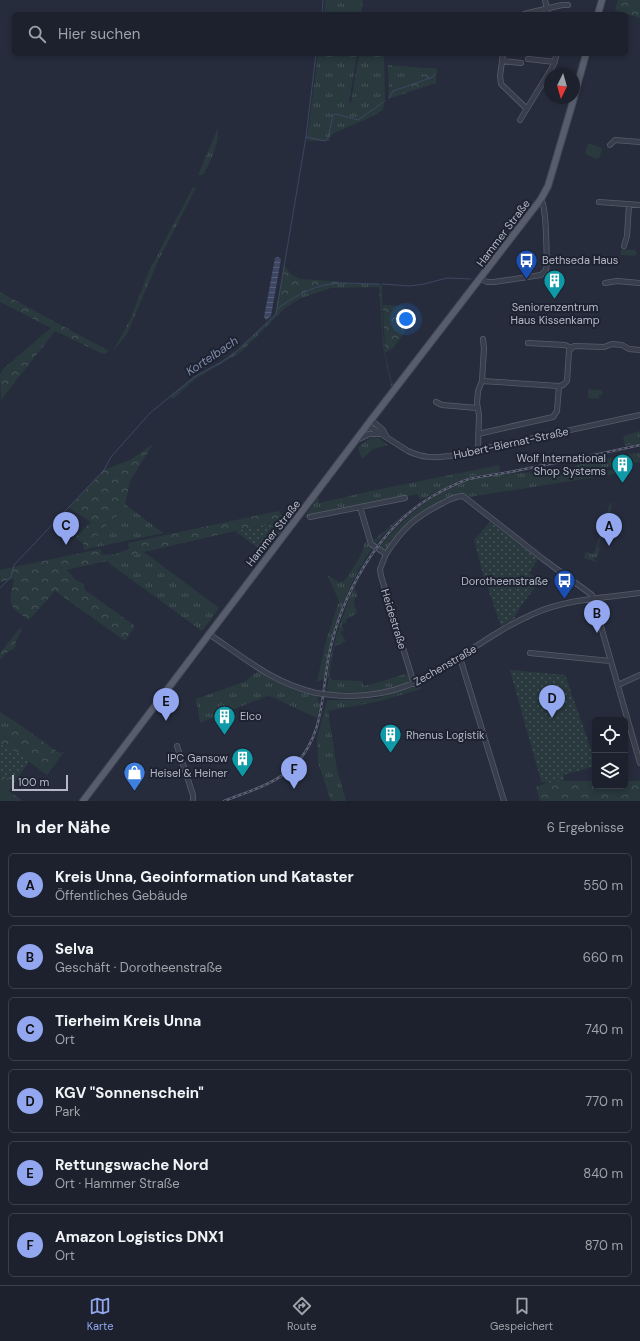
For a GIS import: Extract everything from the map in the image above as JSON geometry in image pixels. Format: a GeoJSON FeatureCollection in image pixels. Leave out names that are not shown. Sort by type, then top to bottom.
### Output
{"type":"FeatureCollection","features":[{"type":"Feature","properties":{"kind":"main road"},"geometry":{"type":"LineString","coordinates":[[599,12],[602,0]]}},
{"type":"Feature","properties":{"kind":"main road","name":"Hammer Straße"},"geometry":{"type":"LineString","coordinates":[[580,76],[585,56]]}},
{"type":"Feature","properties":{"kind":"main road","name":"Hammer Straße"},"geometry":{"type":"LineString","coordinates":[[83,801],[369,423],[541,199],[550,181],[572,104]]}},
{"type":"Feature","properties":{"kind":"street"},"geometry":{"type":"LineString","coordinates":[[545,0],[547,11],[562,5],[568,5]]}},
{"type":"Feature","properties":{"kind":"street"},"geometry":{"type":"LineString","coordinates":[[503,56],[500,76],[501,84],[526,108]]}},
{"type":"Feature","properties":{"kind":"street"},"geometry":{"type":"LineString","coordinates":[[520,120],[555,62],[556,56]]}},
{"type":"Feature","properties":{"kind":"street"},"geometry":{"type":"LineString","coordinates":[[528,59],[555,62]]}},
{"type":"Feature","properties":{"kind":"street"},"geometry":{"type":"LineString","coordinates":[[502,61],[521,63]]}},
{"type":"Feature","properties":{"kind":"street"},"geometry":{"type":"LineString","coordinates":[[610,145],[615,140],[640,142]]}},
{"type":"Feature","properties":{"kind":"street","name":"Hammer Straße"},"geometry":{"type":"LineString","coordinates":[[480,278],[487,282],[494,282],[541,275],[546,270],[545,213],[541,199]]}},
{"type":"Feature","properties":{"kind":"street"},"geometry":{"type":"LineString","coordinates":[[599,202],[640,205]]}},
{"type":"Feature","properties":{"kind":"street"},"geometry":{"type":"LineString","coordinates":[[624,246],[627,236],[629,204]]}},
{"type":"Feature","properties":{"kind":"street"},"geometry":{"type":"LineString","coordinates":[[605,283],[617,281],[640,283]]}},
{"type":"Feature","properties":{"kind":"street"},"geometry":{"type":"LineString","coordinates":[[478,449],[479,415],[477,408],[478,391],[482,381],[484,348],[483,339]]}},
{"type":"Feature","properties":{"kind":"street"},"geometry":{"type":"LineString","coordinates":[[528,343],[565,345],[571,348]]}},
{"type":"Feature","properties":{"kind":"street"},"geometry":{"type":"LineString","coordinates":[[482,381],[559,386],[563,385],[566,381],[569,351],[577,345],[604,347],[612,344],[622,345],[629,349],[640,350]]}},
{"type":"Feature","properties":{"kind":"street"},"geometry":{"type":"LineString","coordinates":[[478,434],[553,417],[557,411],[559,386]]}},
{"type":"Feature","properties":{"kind":"street"},"geometry":{"type":"LineString","coordinates":[[436,402],[442,405],[477,408]]}},
{"type":"Feature","properties":{"kind":"street","name":"Hubert-Biernat-Straße"},"geometry":{"type":"LineString","coordinates":[[369,423],[379,434],[386,436],[408,452],[423,457],[440,458],[640,415]]}},
{"type":"Feature","properties":{"kind":"street","name":"Hubert-Biernat-Straße"},"geometry":{"type":"LineString","coordinates":[[369,423],[383,430],[386,436]]}},
{"type":"Feature","properties":{"kind":"street"},"geometry":{"type":"LineString","coordinates":[[357,440],[369,434],[379,434]]}},
{"type":"Feature","properties":{"kind":"street"},"geometry":{"type":"LineString","coordinates":[[360,507],[371,544],[386,554],[397,537],[410,523],[428,510],[458,496],[463,496],[543,559],[592,595],[640,763]]}},
{"type":"Feature","properties":{"kind":"street"},"geometry":{"type":"LineString","coordinates":[[310,517],[405,498]]}},
{"type":"Feature","properties":{"kind":"street","name":"Heidestraße"},"geometry":{"type":"LineString","coordinates":[[386,554],[380,568],[381,576],[414,684]]}},
{"type":"Feature","properties":{"kind":"street","name":"Zechenstraße"},"geometry":{"type":"LineString","coordinates":[[209,634],[271,677],[299,688],[316,693],[332,695],[353,697],[370,696],[414,684],[460,658],[512,624],[534,613],[564,604],[640,594]]}},
{"type":"Feature","properties":{"kind":"street"},"geometry":{"type":"LineString","coordinates":[[530,653],[610,661]]}},
{"type":"Feature","properties":{"kind":"street"},"geometry":{"type":"LineString","coordinates":[[460,658],[504,801]]}},
{"type":"Feature","properties":{"kind":"street"},"geometry":{"type":"LineString","coordinates":[[618,685],[640,675]]}},
{"type":"Feature","properties":{"kind":"street"},"geometry":{"type":"LineString","coordinates":[[177,746],[193,795],[193,801]]}},
{"type":"Feature","properties":{"kind":"green space"},"geometry":{"type":"Polygon","coordinates":[[[325,0],[363,0],[361,12],[324,12],[325,0]]]}},
{"type":"Feature","properties":{"kind":"green space"},"geometry":{"type":"Polygon","coordinates":[[[618,0],[640,0],[640,18],[628,14],[628,12],[615,10],[618,0]]]}},
{"type":"Feature","properties":{"kind":"green space"},"geometry":{"type":"Polygon","coordinates":[[[318,56],[357,56],[349,102],[351,103],[359,56],[384,56],[385,98],[383,110],[367,119],[336,132],[331,135],[329,141],[307,141],[318,56]]]}},
{"type":"Feature","properties":{"kind":"green space"},"geometry":{"type":"Polygon","coordinates":[[[388,65],[424,68],[423,79],[389,90],[388,65]]]}},
{"type":"Feature","properties":{"kind":"green space"},"geometry":{"type":"Polygon","coordinates":[[[424,68],[437,69],[436,83],[388,99],[389,90],[423,79],[424,68]]]}},
{"type":"Feature","properties":{"kind":"green space"},"geometry":{"type":"Polygon","coordinates":[[[218,128],[216,146],[212,158],[203,175],[198,175],[218,128]]]}},
{"type":"Feature","properties":{"kind":"green space"},"geometry":{"type":"Polygon","coordinates":[[[588,143],[602,149],[600,157],[596,159],[585,154],[588,143]]]}},
{"type":"Feature","properties":{"kind":"green space"},"geometry":{"type":"Polygon","coordinates":[[[193,187],[196,188],[159,259],[127,334],[113,351],[130,320],[149,271],[193,187]]]}},
{"type":"Feature","properties":{"kind":"green space"},"geometry":{"type":"Polygon","coordinates":[[[621,248],[630,250],[634,249],[637,254],[634,256],[621,255],[621,248]]]}},
{"type":"Feature","properties":{"kind":"green space"},"geometry":{"type":"Polygon","coordinates":[[[284,265],[291,274],[300,279],[346,282],[348,284],[337,284],[309,291],[292,299],[276,310],[284,265]]]}},
{"type":"Feature","properties":{"kind":"green space"},"geometry":{"type":"Polygon","coordinates":[[[331,284],[382,284],[385,353],[392,383],[394,383],[391,386],[383,347],[379,287],[331,288],[301,298],[286,307],[241,352],[197,378],[173,399],[170,396],[194,377],[223,361],[238,350],[275,314],[276,310],[283,305],[302,294],[331,284]]]}},
{"type":"Feature","properties":{"kind":"green space"},"geometry":{"type":"Polygon","coordinates":[[[0,292],[109,351],[103,354],[55,331],[1,400],[0,374],[4,368],[51,328],[0,302],[0,292]]]}},
{"type":"Feature","properties":{"kind":"green space"},"geometry":{"type":"Polygon","coordinates":[[[383,305],[403,306],[414,320],[393,348],[385,353],[383,305]]]}},
{"type":"Feature","properties":{"kind":"green space"},"geometry":{"type":"Polygon","coordinates":[[[588,389],[602,390],[602,395],[599,395],[599,399],[588,398],[588,389]]]}},
{"type":"Feature","properties":{"kind":"green space"},"geometry":{"type":"Polygon","coordinates":[[[640,431],[640,443],[625,446],[623,436],[640,431]]]}},
{"type":"Feature","properties":{"kind":"green space"},"geometry":{"type":"Polygon","coordinates":[[[373,437],[379,438],[388,445],[373,449],[362,459],[358,447],[373,437]]]}},
{"type":"Feature","properties":{"kind":"green space"},"geometry":{"type":"Polygon","coordinates":[[[153,444],[130,481],[125,504],[92,542],[92,548],[84,550],[83,543],[75,538],[91,522],[69,508],[104,470],[130,460],[153,444]]]}},
{"type":"Feature","properties":{"kind":"green space"},"geometry":{"type":"Polygon","coordinates":[[[640,452],[640,462],[601,468],[572,469],[573,467],[582,464],[640,452]]]}},
{"type":"Feature","properties":{"kind":"green space"},"geometry":{"type":"Polygon","coordinates":[[[499,465],[500,472],[473,476],[456,482],[420,500],[418,494],[305,517],[317,498],[319,503],[499,465]]]}},
{"type":"Feature","properties":{"kind":"green space"},"geometry":{"type":"Polygon","coordinates":[[[620,469],[621,471],[610,475],[469,497],[458,496],[410,523],[386,554],[378,549],[408,517],[430,499],[455,486],[469,481],[486,477],[514,474],[620,469]]]}},
{"type":"Feature","properties":{"kind":"green space"},"geometry":{"type":"Polygon","coordinates":[[[610,503],[612,503],[609,521],[608,524],[605,524],[598,547],[600,548],[597,558],[594,557],[594,560],[597,561],[584,558],[586,552],[594,554],[610,503]]]}},
{"type":"Feature","properties":{"kind":"green space"},"geometry":{"type":"Polygon","coordinates":[[[125,504],[163,533],[92,548],[92,542],[125,504]]]}},
{"type":"Feature","properties":{"kind":"green space"},"geometry":{"type":"Polygon","coordinates":[[[411,508],[379,540],[356,575],[341,609],[331,644],[324,679],[317,682],[326,641],[339,601],[327,575],[339,582],[344,581],[353,569],[364,547],[364,544],[369,539],[374,540],[411,508]]]}},
{"type":"Feature","properties":{"kind":"green space"},"geometry":{"type":"Polygon","coordinates":[[[279,511],[282,517],[295,514],[289,522],[287,521],[235,531],[67,570],[76,580],[84,584],[85,590],[135,626],[125,641],[55,591],[29,620],[16,610],[11,603],[10,599],[14,579],[0,582],[0,570],[100,549],[102,555],[115,554],[129,549],[128,543],[279,511]]]}},
{"type":"Feature","properties":{"kind":"green space"},"geometry":{"type":"Polygon","coordinates":[[[287,521],[289,522],[265,553],[235,531],[287,521]]]}},
{"type":"Feature","properties":{"kind":"green space"},"geometry":{"type":"Polygon","coordinates":[[[490,522],[538,559],[529,573],[540,581],[520,607],[514,619],[501,626],[483,574],[474,540],[490,522]]]}},
{"type":"Feature","properties":{"kind":"green space"},"geometry":{"type":"Polygon","coordinates":[[[144,552],[219,608],[202,631],[106,561],[144,552]]]}},
{"type":"Feature","properties":{"kind":"green space"},"geometry":{"type":"Polygon","coordinates":[[[354,587],[358,596],[354,601],[357,613],[345,620],[347,622],[341,625],[344,630],[340,632],[346,641],[334,647],[329,676],[327,677],[335,642],[354,587]]]}},
{"type":"Feature","properties":{"kind":"green space"},"geometry":{"type":"Polygon","coordinates":[[[20,628],[22,630],[16,641],[15,648],[6,653],[0,660],[0,653],[20,628]]]}},
{"type":"Feature","properties":{"kind":"green space"},"geometry":{"type":"Polygon","coordinates":[[[259,670],[316,693],[320,705],[317,718],[267,696],[200,723],[196,699],[246,681],[259,670]]]}},
{"type":"Feature","properties":{"kind":"green space"},"geometry":{"type":"Polygon","coordinates":[[[510,670],[565,675],[592,752],[592,767],[563,775],[564,781],[546,783],[541,781],[510,670]]]}},
{"type":"Feature","properties":{"kind":"green space"},"geometry":{"type":"Polygon","coordinates":[[[408,673],[411,680],[410,683],[370,693],[329,692],[327,689],[329,676],[333,680],[362,681],[364,686],[408,673]]]}},
{"type":"Feature","properties":{"kind":"green space"},"geometry":{"type":"Polygon","coordinates":[[[420,685],[421,689],[380,701],[328,711],[337,769],[346,801],[331,801],[318,762],[317,738],[327,700],[378,698],[420,685]]]}},
{"type":"Feature","properties":{"kind":"green space"},"geometry":{"type":"Polygon","coordinates":[[[0,712],[20,725],[6,739],[0,735],[0,712]]]}},
{"type":"Feature","properties":{"kind":"green space"},"geometry":{"type":"Polygon","coordinates":[[[20,725],[59,753],[64,752],[47,775],[4,743],[0,748],[0,735],[6,739],[20,725]]]}},
{"type":"Feature","properties":{"kind":"green space"},"geometry":{"type":"Polygon","coordinates":[[[4,743],[30,761],[14,783],[0,773],[0,748],[4,743]]]}},
{"type":"Feature","properties":{"kind":"green space"},"geometry":{"type":"Polygon","coordinates":[[[0,773],[14,783],[9,791],[0,785],[0,773]]]}},
{"type":"Feature","properties":{"kind":"green space"},"geometry":{"type":"Polygon","coordinates":[[[564,781],[592,781],[592,789],[628,789],[628,781],[640,781],[640,801],[540,801],[536,787],[546,783],[564,781]]]}},
{"type":"Feature","properties":{"kind":"green space"},"geometry":{"type":"Polygon","coordinates":[[[0,785],[23,801],[0,801],[0,785]]]}},
{"type":"Feature","properties":{"kind":"water"},"geometry":{"type":"Polygon","coordinates":[[[278,257],[281,259],[271,316],[266,320],[264,317],[275,258],[278,257]]]}},
{"type":"Feature","properties":{"kind":"waterway","name":"Kortelbach"},"geometry":{"type":"LineString","coordinates":[[322,12],[323,0]]}},
{"type":"Feature","properties":{"kind":"waterway","name":"Kortelbach"},"geometry":{"type":"LineString","coordinates":[[0,588],[11,577],[14,565],[104,470],[111,457],[150,413],[194,377],[223,361],[238,350],[276,314],[306,137],[316,56]]}},
{"type":"Feature","properties":{"kind":"waterway"},"geometry":{"type":"LineString","coordinates":[[389,98],[393,91],[433,77],[435,74]]}},
{"type":"Feature","properties":{"kind":"waterway"},"geometry":{"type":"LineString","coordinates":[[306,137],[325,141],[328,138],[333,115],[336,114],[358,120],[385,101]]}},
{"type":"Feature","properties":{"kind":"waterway"},"geometry":{"type":"LineString","coordinates":[[382,284],[410,286],[447,278],[471,279]]}},
{"type":"Feature","properties":{"kind":"waterway"},"geometry":{"type":"LineString","coordinates":[[277,309],[302,293],[324,285],[343,283],[379,284]]}},
{"type":"Feature","properties":{"kind":"railway"},"geometry":{"type":"LineString","coordinates":[[224,801],[270,783],[286,773],[304,754],[317,727],[323,699],[329,655],[335,632],[353,587],[379,545],[394,527],[412,511],[431,497],[469,479],[640,445]]}},
{"type":"Feature","properties":{"kind":"place","name":"Bethseda Haus"},"geometry":{"type":"Point","coordinates":[527,280]}},
{"type":"Feature","properties":{"kind":"place","name":"Seniorenzentrum Haus Kissenkamp"},"geometry":{"type":"Point","coordinates":[555,300]}},
{"type":"Feature","properties":{"kind":"place","name":"Wolf International Shop Systems"},"geometry":{"type":"Point","coordinates":[622,484]}},
{"type":"Feature","properties":{"kind":"place","name":"Tierheim Kreis Unna"},"geometry":{"type":"Point","coordinates":[66,545]}},
{"type":"Feature","properties":{"kind":"place","name":"Kreis Unna, Geoinformation und Kataster"},"geometry":{"type":"Point","coordinates":[609,546]}},
{"type":"Feature","properties":{"kind":"place","name":"Dorotheenstraße"},"geometry":{"type":"Point","coordinates":[564,600]}},
{"type":"Feature","properties":{"kind":"place","name":"Selva"},"geometry":{"type":"Point","coordinates":[597,633]}},
{"type":"Feature","properties":{"kind":"place","name":"KGV \"Sonnenschein\""},"geometry":{"type":"Point","coordinates":[552,718]}},
{"type":"Feature","properties":{"kind":"place","name":"Rettungswache Nord"},"geometry":{"type":"Point","coordinates":[166,721]}},
{"type":"Feature","properties":{"kind":"place","name":"Elco"},"geometry":{"type":"Point","coordinates":[225,736]}},
{"type":"Feature","properties":{"kind":"place","name":"Rhenus Logistik"},"geometry":{"type":"Point","coordinates":[391,754]}},
{"type":"Feature","properties":{"kind":"place","name":"IPC Gansow"},"geometry":{"type":"Point","coordinates":[243,778]}},
{"type":"Feature","properties":{"kind":"place","name":"Amazon Logistics DNX1"},"geometry":{"type":"Point","coordinates":[294,789]}},
{"type":"Feature","properties":{"kind":"place","name":"Heisel & Heiner"},"geometry":{"type":"Point","coordinates":[135,792]}}]}
